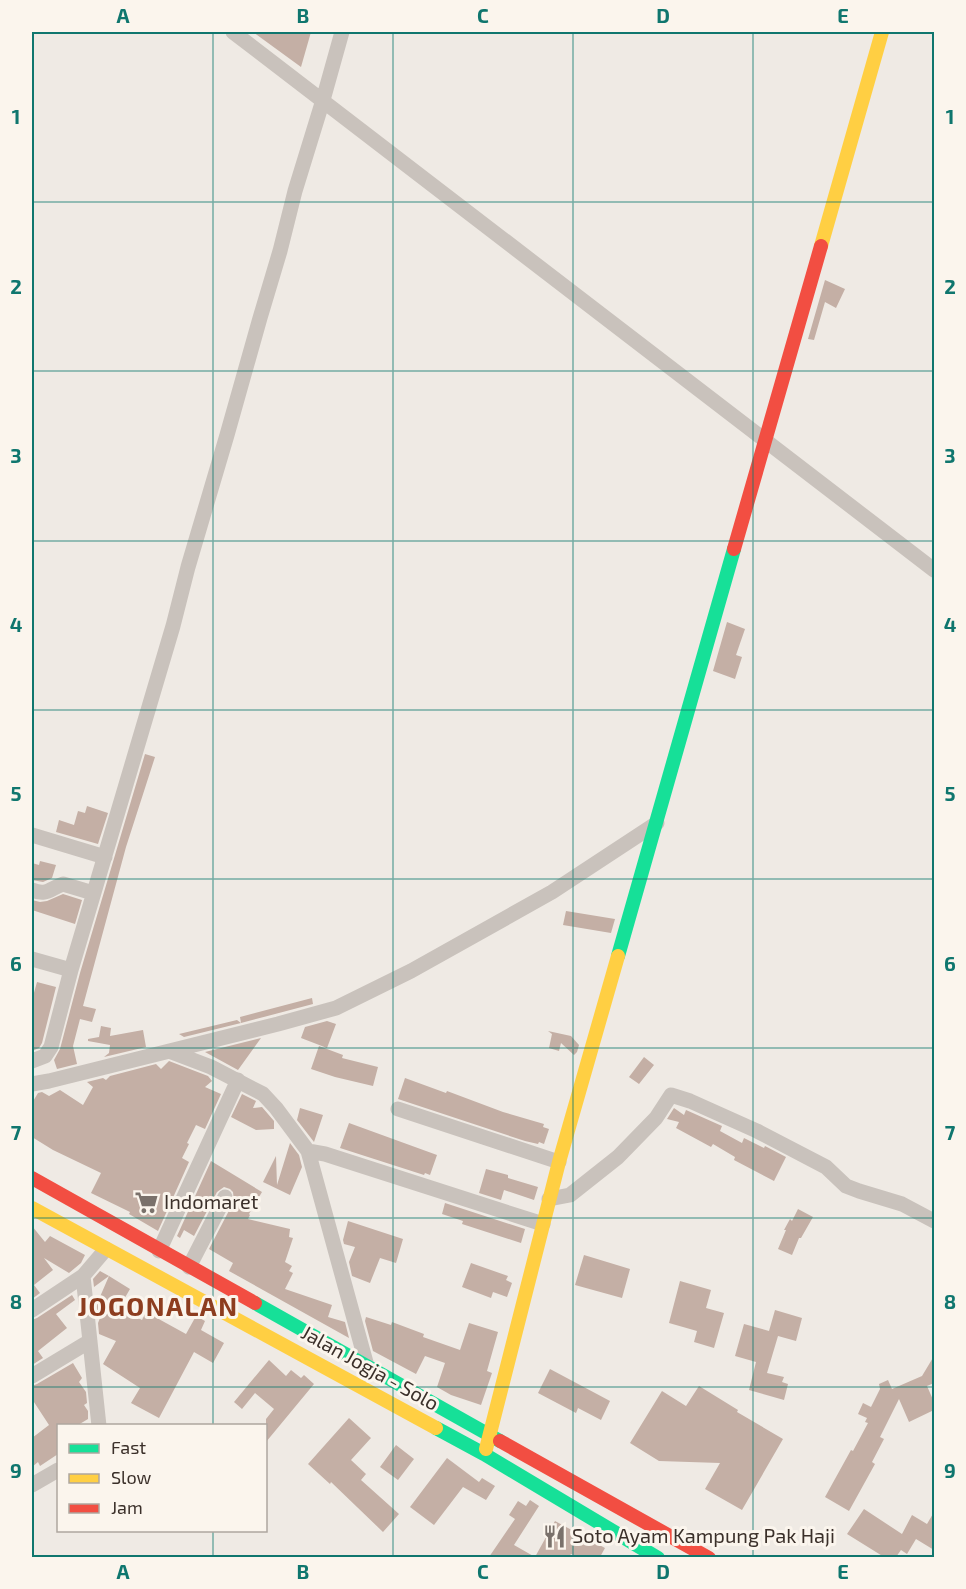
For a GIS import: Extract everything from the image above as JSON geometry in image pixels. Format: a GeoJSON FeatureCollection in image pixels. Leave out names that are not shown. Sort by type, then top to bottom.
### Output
{"type":"FeatureCollection","features":[{"type":"Feature","properties":{"kind":"main road"},"geometry":{"type":"LineString","coordinates":[[484,1454],[559,1162],[882,32]]}},
{"type":"Feature","properties":{"kind":"main road","name":"Jalan Jogja - Solo"},"geometry":{"type":"LineString","coordinates":[[32,1178],[708,1557]]}},
{"type":"Feature","properties":{"kind":"main road","name":"Jalan Jogja - Solo"},"geometry":{"type":"LineString","coordinates":[[32,1208],[484,1454],[658,1557]]}},
{"type":"Feature","properties":{"kind":"street"},"geometry":{"type":"LineString","coordinates":[[233,32],[934,570]]}},
{"type":"Feature","properties":{"kind":"street"},"geometry":{"type":"LineString","coordinates":[[49,1081],[38,1058],[51,1047],[93,893],[173,626],[342,32]]}},
{"type":"Feature","properties":{"kind":"street"},"geometry":{"type":"LineString","coordinates":[[32,1084],[336,1008],[411,971],[552,892],[657,823]]}},
{"type":"Feature","properties":{"kind":"street"},"geometry":{"type":"LineString","coordinates":[[32,836],[105,857]]}},
{"type":"Feature","properties":{"kind":"street"},"geometry":{"type":"LineString","coordinates":[[32,890],[40,893],[46,892],[63,884],[93,893]]}},
{"type":"Feature","properties":{"kind":"street"},"geometry":{"type":"LineString","coordinates":[[32,959],[71,970]]}},
{"type":"Feature","properties":{"kind":"street"},"geometry":{"type":"LineString","coordinates":[[169,1051],[211,1067],[263,1094],[308,1151],[367,1366]]}},
{"type":"Feature","properties":{"kind":"street"},"geometry":{"type":"LineString","coordinates":[[159,1251],[238,1080]]}},
{"type":"Feature","properties":{"kind":"street"},"geometry":{"type":"LineString","coordinates":[[549,1199],[570,1195],[618,1157],[656,1118],[671,1095],[690,1101],[757,1131],[826,1167],[846,1186],[902,1204],[934,1221]]}},
{"type":"Feature","properties":{"kind":"street"},"geometry":{"type":"LineString","coordinates":[[398,1110],[559,1162]]}},
{"type":"Feature","properties":{"kind":"street"},"geometry":{"type":"LineString","coordinates":[[308,1151],[325,1154],[543,1224]]}},
{"type":"Feature","properties":{"kind":"street"},"geometry":{"type":"LineString","coordinates":[[189,1267],[225,1197]]}},
{"type":"Feature","properties":{"kind":"street"},"geometry":{"type":"LineString","coordinates":[[32,1311],[83,1276],[106,1249]]}},
{"type":"Feature","properties":{"kind":"street"},"geometry":{"type":"LineString","coordinates":[[83,1276],[99,1424]]}},
{"type":"Feature","properties":{"kind":"street"},"geometry":{"type":"LineString","coordinates":[[32,1376],[90,1341]]}},
{"type":"Feature","properties":{"kind":"street"},"geometry":{"type":"LineString","coordinates":[[32,1485],[57,1471]]}},
{"type":"Feature","properties":{"kind":"building"},"geometry":{"type":"Polygon","coordinates":[[[253,32],[311,32],[301,67],[253,32]]]}},
{"type":"Feature","properties":{"kind":"building"},"geometry":{"type":"Polygon","coordinates":[[[825,280],[845,289],[836,308],[825,302],[814,340],[808,339],[825,280]]]}},
{"type":"Feature","properties":{"kind":"building"},"geometry":{"type":"Polygon","coordinates":[[[727,622],[745,629],[736,655],[742,657],[735,679],[713,671],[727,622]]]}},
{"type":"Feature","properties":{"kind":"building"},"geometry":{"type":"Polygon","coordinates":[[[145,754],[155,757],[126,847],[83,1006],[96,1009],[92,1022],[80,1019],[73,1046],[77,1064],[57,1069],[54,1060],[60,1049],[80,973],[145,754]]]}},
{"type":"Feature","properties":{"kind":"building"},"geometry":{"type":"Polygon","coordinates":[[[87,806],[108,813],[98,844],[56,832],[59,820],[74,825],[78,811],[85,813],[87,806]]]}},
{"type":"Feature","properties":{"kind":"building"},"geometry":{"type":"Polygon","coordinates":[[[40,861],[56,865],[52,878],[43,882],[32,880],[32,863],[39,865],[40,861]]]}},
{"type":"Feature","properties":{"kind":"building"},"geometry":{"type":"Polygon","coordinates":[[[63,894],[82,900],[75,924],[32,910],[32,900],[47,901],[63,894]]]}},
{"type":"Feature","properties":{"kind":"building"},"geometry":{"type":"Polygon","coordinates":[[[566,911],[615,919],[611,933],[563,925],[566,911]]]}},
{"type":"Feature","properties":{"kind":"building"},"geometry":{"type":"Polygon","coordinates":[[[37,982],[56,987],[42,1043],[39,1048],[32,1051],[32,1000],[37,982]]]}},
{"type":"Feature","properties":{"kind":"building"},"geometry":{"type":"Polygon","coordinates":[[[312,998],[313,1004],[241,1023],[240,1017],[312,998]]]}},
{"type":"Feature","properties":{"kind":"building"},"geometry":{"type":"Polygon","coordinates":[[[237,1020],[241,1023],[184,1037],[179,1034],[237,1020]]]}},
{"type":"Feature","properties":{"kind":"building"},"geometry":{"type":"Polygon","coordinates":[[[327,1021],[336,1024],[327,1048],[301,1038],[305,1027],[327,1021]]]}},
{"type":"Feature","properties":{"kind":"building"},"geometry":{"type":"Polygon","coordinates":[[[101,1026],[111,1028],[110,1036],[143,1030],[146,1047],[104,1057],[109,1053],[110,1045],[88,1041],[88,1039],[99,1037],[101,1026]]]}},
{"type":"Feature","properties":{"kind":"building"},"geometry":{"type":"Polygon","coordinates":[[[548,1031],[571,1036],[579,1045],[577,1052],[574,1055],[561,1043],[559,1051],[549,1048],[552,1034],[548,1031]]]}},
{"type":"Feature","properties":{"kind":"building"},"geometry":{"type":"Polygon","coordinates":[[[261,1038],[238,1070],[205,1052],[261,1038]]]}},
{"type":"Feature","properties":{"kind":"building"},"geometry":{"type":"Polygon","coordinates":[[[319,1046],[343,1055],[342,1058],[378,1067],[373,1086],[311,1069],[319,1046]]]}},
{"type":"Feature","properties":{"kind":"building"},"geometry":{"type":"Polygon","coordinates":[[[644,1057],[654,1065],[639,1084],[629,1077],[644,1057]]]}},
{"type":"Feature","properties":{"kind":"building"},"geometry":{"type":"Polygon","coordinates":[[[169,1061],[208,1076],[212,1081],[205,1087],[221,1094],[205,1129],[196,1125],[187,1143],[189,1144],[182,1158],[189,1162],[158,1231],[129,1214],[130,1212],[91,1193],[101,1173],[53,1150],[32,1137],[32,1103],[38,1093],[42,1092],[49,1096],[60,1090],[83,1105],[93,1087],[87,1082],[103,1078],[106,1080],[110,1076],[156,1064],[161,1069],[169,1061]]]}},
{"type":"Feature","properties":{"kind":"building"},"geometry":{"type":"Polygon","coordinates":[[[405,1078],[544,1124],[543,1127],[549,1129],[544,1144],[525,1141],[398,1099],[405,1078]]]}},
{"type":"Feature","properties":{"kind":"building"},"geometry":{"type":"Polygon","coordinates":[[[242,1094],[256,1101],[253,1108],[262,1107],[274,1121],[274,1129],[256,1130],[231,1117],[242,1094]]]}},
{"type":"Feature","properties":{"kind":"building"},"geometry":{"type":"Polygon","coordinates":[[[300,1108],[323,1115],[314,1142],[297,1120],[300,1108]]]}},
{"type":"Feature","properties":{"kind":"building"},"geometry":{"type":"Polygon","coordinates":[[[674,1108],[684,1115],[686,1110],[722,1126],[720,1131],[742,1143],[744,1138],[786,1157],[774,1181],[734,1160],[735,1157],[713,1144],[711,1147],[676,1128],[679,1122],[667,1119],[674,1108]]]}},
{"type":"Feature","properties":{"kind":"building"},"geometry":{"type":"Polygon","coordinates":[[[349,1123],[437,1155],[430,1175],[340,1148],[349,1123]]]}},
{"type":"Feature","properties":{"kind":"building"},"geometry":{"type":"Polygon","coordinates":[[[290,1143],[299,1155],[302,1167],[290,1195],[263,1182],[276,1156],[277,1185],[290,1143]]]}},
{"type":"Feature","properties":{"kind":"building"},"geometry":{"type":"Polygon","coordinates":[[[211,1161],[262,1192],[248,1219],[290,1229],[289,1237],[293,1238],[285,1262],[292,1266],[289,1271],[293,1273],[285,1289],[332,1305],[328,1317],[345,1322],[349,1338],[229,1271],[233,1263],[209,1249],[234,1201],[233,1192],[230,1189],[224,1187],[217,1192],[194,1236],[184,1230],[180,1238],[177,1236],[211,1161]]]}},
{"type":"Feature","properties":{"kind":"building"},"geometry":{"type":"Polygon","coordinates":[[[486,1169],[538,1187],[534,1200],[504,1190],[501,1200],[479,1193],[486,1169]]]}},
{"type":"Feature","properties":{"kind":"building"},"geometry":{"type":"Polygon","coordinates":[[[445,1203],[525,1229],[521,1243],[462,1224],[463,1221],[442,1214],[445,1203]]]}},
{"type":"Feature","properties":{"kind":"building"},"geometry":{"type":"Polygon","coordinates":[[[798,1209],[813,1217],[799,1238],[792,1255],[778,1249],[786,1230],[784,1230],[798,1209]]]}},
{"type":"Feature","properties":{"kind":"building"},"geometry":{"type":"Polygon","coordinates":[[[348,1221],[403,1239],[396,1263],[380,1258],[370,1283],[352,1276],[349,1262],[355,1247],[344,1244],[343,1240],[348,1221]]]}},
{"type":"Feature","properties":{"kind":"building"},"geometry":{"type":"Polygon","coordinates":[[[32,1226],[45,1242],[50,1236],[85,1255],[81,1263],[69,1273],[44,1258],[53,1270],[34,1285],[40,1293],[32,1299],[32,1226]]]}},
{"type":"Feature","properties":{"kind":"building"},"geometry":{"type":"Polygon","coordinates":[[[584,1255],[630,1269],[622,1298],[575,1285],[584,1255]]]}},
{"type":"Feature","properties":{"kind":"building"},"geometry":{"type":"Polygon","coordinates":[[[471,1263],[508,1276],[506,1280],[512,1283],[507,1297],[493,1292],[491,1298],[462,1287],[471,1263]]]}},
{"type":"Feature","properties":{"kind":"building"},"geometry":{"type":"Polygon","coordinates":[[[100,1271],[109,1276],[94,1287],[93,1279],[100,1271]]]}},
{"type":"Feature","properties":{"kind":"building"},"geometry":{"type":"Polygon","coordinates":[[[109,1276],[130,1289],[119,1308],[142,1320],[146,1312],[186,1334],[196,1316],[205,1321],[201,1330],[224,1343],[213,1363],[194,1352],[159,1418],[131,1403],[140,1388],[103,1364],[116,1341],[99,1334],[100,1318],[97,1317],[96,1306],[109,1276]]]}},
{"type":"Feature","properties":{"kind":"building"},"geometry":{"type":"Polygon","coordinates":[[[680,1281],[711,1290],[706,1308],[724,1313],[714,1348],[694,1342],[697,1331],[669,1323],[680,1281]]]}},
{"type":"Feature","properties":{"kind":"building"},"geometry":{"type":"Polygon","coordinates":[[[72,1295],[75,1300],[56,1314],[67,1328],[38,1351],[43,1358],[32,1365],[32,1320],[72,1295]]]}},
{"type":"Feature","properties":{"kind":"building"},"geometry":{"type":"Polygon","coordinates":[[[775,1310],[802,1318],[796,1341],[778,1336],[767,1373],[784,1377],[782,1382],[788,1384],[784,1400],[749,1390],[756,1362],[735,1356],[744,1324],[769,1331],[775,1310]]]}},
{"type":"Feature","properties":{"kind":"building"},"geometry":{"type":"Polygon","coordinates":[[[366,1317],[391,1325],[392,1322],[424,1334],[423,1337],[460,1350],[469,1323],[498,1332],[487,1371],[492,1373],[481,1405],[451,1395],[437,1387],[445,1363],[425,1356],[416,1374],[373,1351],[366,1317]]]}},
{"type":"Feature","properties":{"kind":"building"},"geometry":{"type":"Polygon","coordinates":[[[934,1356],[934,1383],[927,1386],[934,1402],[934,1410],[909,1422],[899,1399],[880,1437],[884,1439],[872,1462],[875,1464],[849,1511],[825,1497],[868,1423],[865,1422],[867,1418],[858,1414],[863,1403],[871,1407],[880,1389],[879,1384],[888,1380],[892,1389],[922,1376],[934,1356]]]}},
{"type":"Feature","properties":{"kind":"building"},"geometry":{"type":"Polygon","coordinates":[[[269,1360],[286,1376],[291,1370],[301,1378],[304,1375],[314,1384],[267,1441],[266,1419],[274,1409],[255,1393],[242,1409],[234,1402],[269,1360]]]}},
{"type":"Feature","properties":{"kind":"building"},"geometry":{"type":"Polygon","coordinates":[[[73,1363],[82,1378],[79,1382],[86,1392],[87,1403],[84,1405],[88,1411],[88,1419],[80,1424],[57,1424],[57,1455],[40,1466],[38,1462],[32,1467],[32,1438],[49,1425],[32,1399],[32,1386],[73,1363]]]}},
{"type":"Feature","properties":{"kind":"building"},"geometry":{"type":"Polygon","coordinates":[[[550,1369],[610,1401],[601,1420],[578,1408],[576,1413],[538,1393],[550,1369]]]}},
{"type":"Feature","properties":{"kind":"building"},"geometry":{"type":"Polygon","coordinates":[[[699,1386],[783,1439],[742,1510],[705,1489],[720,1463],[659,1461],[630,1443],[662,1391],[686,1406],[699,1386]]]}},
{"type":"Feature","properties":{"kind":"building"},"geometry":{"type":"Polygon","coordinates":[[[349,1418],[371,1438],[351,1460],[366,1474],[361,1480],[399,1514],[383,1532],[331,1482],[330,1484],[308,1464],[349,1418]]]}},
{"type":"Feature","properties":{"kind":"building"},"geometry":{"type":"Polygon","coordinates":[[[396,1445],[414,1459],[398,1480],[380,1467],[396,1445]]]}},
{"type":"Feature","properties":{"kind":"building"},"geometry":{"type":"Polygon","coordinates":[[[447,1458],[479,1482],[482,1478],[495,1486],[486,1500],[463,1487],[434,1525],[410,1507],[447,1458]]]}},
{"type":"Feature","properties":{"kind":"building"},"geometry":{"type":"Polygon","coordinates":[[[530,1500],[539,1506],[514,1545],[535,1557],[489,1557],[515,1519],[509,1515],[518,1501],[526,1506],[530,1500]]]}},
{"type":"Feature","properties":{"kind":"building"},"geometry":{"type":"Polygon","coordinates":[[[864,1509],[902,1534],[912,1515],[927,1524],[934,1512],[934,1550],[916,1539],[907,1554],[901,1550],[896,1557],[884,1557],[847,1534],[864,1509]]]}},
{"type":"Feature","properties":{"kind":"building"},"geometry":{"type":"Polygon","coordinates":[[[555,1521],[605,1548],[600,1557],[578,1557],[571,1554],[569,1557],[535,1557],[555,1521]]]}},
{"type":"Feature","properties":{"kind":"traffic: fast"},"geometry":{"type":"LineString","coordinates":[[618,956],[734,549]]}},
{"type":"Feature","properties":{"kind":"traffic: fast"},"geometry":{"type":"LineString","coordinates":[[255,1303],[500,1441]]}},
{"type":"Feature","properties":{"kind":"traffic: fast"},"geometry":{"type":"LineString","coordinates":[[436,1428],[484,1454],[658,1558]]}},
{"type":"Feature","properties":{"kind":"traffic: slow"},"geometry":{"type":"LineString","coordinates":[[821,246],[882,32]]}},
{"type":"Feature","properties":{"kind":"traffic: slow"},"geometry":{"type":"LineString","coordinates":[[486,1449],[559,1162],[618,956]]}},
{"type":"Feature","properties":{"kind":"traffic: slow"},"geometry":{"type":"LineString","coordinates":[[32,1208],[436,1428]]}},
{"type":"Feature","properties":{"kind":"traffic: jam"},"geometry":{"type":"LineString","coordinates":[[734,549],[821,246]]}},
{"type":"Feature","properties":{"kind":"traffic: jam"},"geometry":{"type":"LineString","coordinates":[[32,1178],[255,1303]]}},
{"type":"Feature","properties":{"kind":"traffic: jam"},"geometry":{"type":"LineString","coordinates":[[500,1441],[709,1558]]}},
{"type":"Feature","properties":{"kind":"place","name":"Indomaret"},"geometry":{"type":"Point","coordinates":[146,1202]}},
{"type":"Feature","properties":{"kind":"place","name":"Soto Ayam Kampung Pak Haji"},"geometry":{"type":"Point","coordinates":[554,1536]}},
{"type":"Feature","properties":{"kind":"district","name":"JOGONALAN"},"geometry":{"type":"Point","coordinates":[158,1307]}}]}
